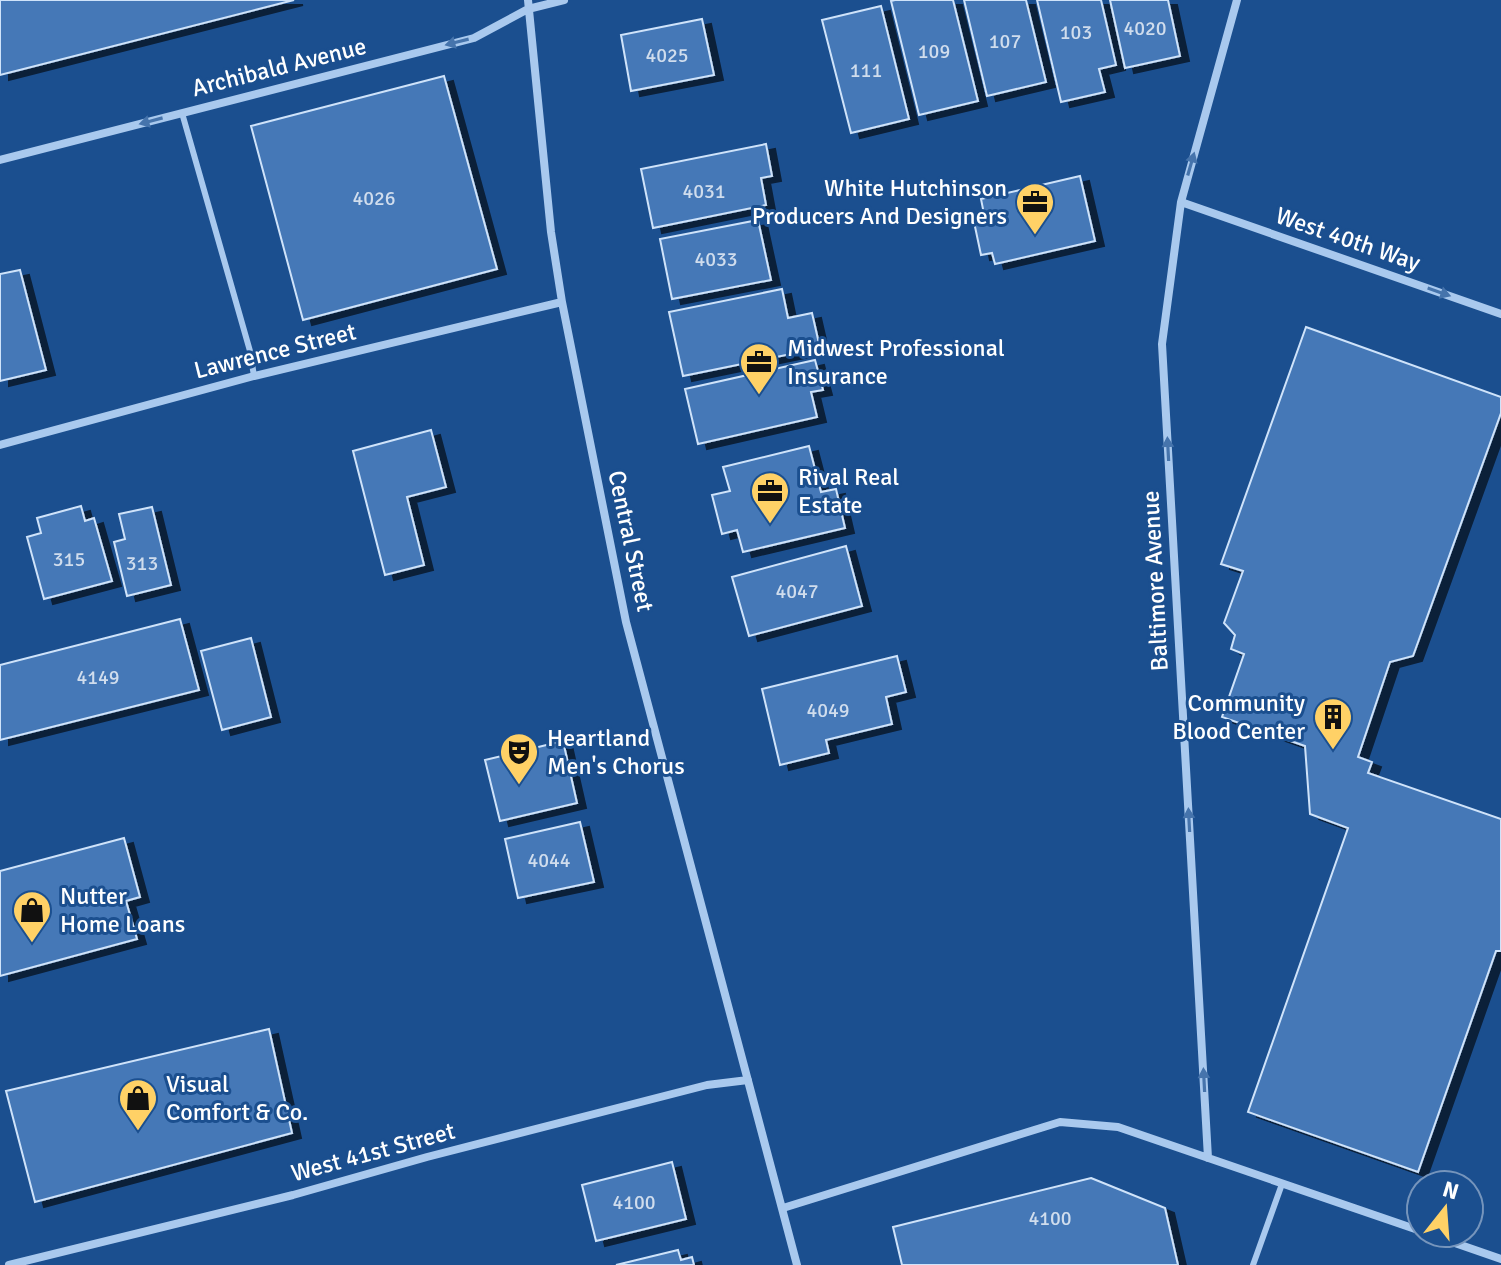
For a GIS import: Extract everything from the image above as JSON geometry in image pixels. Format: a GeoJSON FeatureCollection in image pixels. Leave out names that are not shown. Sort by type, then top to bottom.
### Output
{"type":"FeatureCollection","features":[{"type":"Feature","properties":{"kind":"street","name":"Archibald Avenue"},"geometry":{"type":"LineString","coordinates":[[0,160],[474,38],[528,5],[564,0]]}},
{"type":"Feature","properties":{"kind":"street","name":"Baltimore Avenue"},"geometry":{"type":"LineString","coordinates":[[1208,1158],[1162,344],[1181,202],[1237,0]]}},
{"type":"Feature","properties":{"kind":"street","name":"Central Street"},"geometry":{"type":"LineString","coordinates":[[528,5],[551,232],[562,302],[626,622],[748,1080]]}},
{"type":"Feature","properties":{"kind":"street","name":"West 40th Way"},"geometry":{"type":"LineString","coordinates":[[1181,202],[1501,314]]}},
{"type":"Feature","properties":{"kind":"street","name":"Lawrence Street"},"geometry":{"type":"LineString","coordinates":[[0,445],[254,376],[562,302]]}},
{"type":"Feature","properties":{"kind":"street"},"geometry":{"type":"LineString","coordinates":[[748,1080],[797,1265]]}},
{"type":"Feature","properties":{"kind":"street","name":"West 41st Street"},"geometry":{"type":"LineString","coordinates":[[9,1265],[293,1195],[707,1085],[748,1080]]}},
{"type":"Feature","properties":{"kind":"street"},"geometry":{"type":"LineString","coordinates":[[783,1208],[1060,1122],[1118,1127],[1405,1226]]}},
{"type":"Feature","properties":{"kind":"street"},"geometry":{"type":"LineString","coordinates":[[1472,1249],[1501,1259]]}},
{"type":"Feature","properties":{"kind":"lane"},"geometry":{"type":"LineString","coordinates":[[182,113],[250,351],[254,376]]}},
{"type":"Feature","properties":{"kind":"lane"},"geometry":{"type":"LineString","coordinates":[[1253,1265],[1282,1184]]}},
{"type":"Feature","properties":{"kind":"building"},"geometry":{"type":"Polygon","coordinates":[[[0,0],[294,0],[0,75],[0,0]]]}},
{"type":"Feature","properties":{"kind":"building"},"geometry":{"type":"Polygon","coordinates":[[[953,0],[978,101],[919,115],[891,1],[953,0]]]}},
{"type":"Feature","properties":{"kind":"building"},"geometry":{"type":"Polygon","coordinates":[[[964,0],[1026,0],[1046,82],[987,96],[964,0]]]}},
{"type":"Feature","properties":{"kind":"building"},"geometry":{"type":"Polygon","coordinates":[[[1037,0],[1101,0],[1116,65],[1099,69],[1105,92],[1061,102],[1037,0]]]}},
{"type":"Feature","properties":{"kind":"building"},"geometry":{"type":"Polygon","coordinates":[[[1110,0],[1168,0],[1180,56],[1125,68],[1110,0]]]}},
{"type":"Feature","properties":{"kind":"building"},"geometry":{"type":"Polygon","coordinates":[[[881,6],[909,119],[851,133],[822,20],[881,6]]]}},
{"type":"Feature","properties":{"kind":"building"},"geometry":{"type":"Polygon","coordinates":[[[702,19],[714,75],[631,91],[621,35],[702,19]]]}},
{"type":"Feature","properties":{"kind":"building"},"geometry":{"type":"Polygon","coordinates":[[[444,76],[497,269],[303,320],[251,126],[444,76]]]}},
{"type":"Feature","properties":{"kind":"building"},"geometry":{"type":"Polygon","coordinates":[[[766,144],[772,176],[761,178],[766,205],[653,228],[641,169],[766,144]]]}},
{"type":"Feature","properties":{"kind":"building"},"geometry":{"type":"Polygon","coordinates":[[[1080,176],[1095,241],[995,264],[992,253],[981,255],[974,222],[985,219],[981,199],[1080,176]]]}},
{"type":"Feature","properties":{"kind":"building"},"geometry":{"type":"Polygon","coordinates":[[[758,220],[771,280],[672,299],[660,239],[758,220]]]}},
{"type":"Feature","properties":{"kind":"building"},"geometry":{"type":"Polygon","coordinates":[[[20,270],[46,370],[0,381],[0,274],[20,270]]]}},
{"type":"Feature","properties":{"kind":"building"},"geometry":{"type":"Polygon","coordinates":[[[782,289],[788,318],[812,313],[820,348],[683,376],[669,312],[782,289]]]}},
{"type":"Feature","properties":{"kind":"building","name":"Community Blood Center"},"geometry":{"type":"Polygon","coordinates":[[[1306,327],[1501,397],[1501,413],[1413,656],[1390,662],[1358,757],[1372,762],[1368,773],[1501,819],[1501,951],[1496,951],[1419,1169],[1410,1169],[1248,1112],[1348,828],[1310,814],[1305,746],[1222,717],[1244,654],[1231,649],[1235,635],[1224,623],[1243,571],[1221,564],[1306,327]]]}},
{"type":"Feature","properties":{"kind":"building"},"geometry":{"type":"Polygon","coordinates":[[[815,360],[823,390],[811,392],[817,417],[698,444],[685,389],[815,360]]]}},
{"type":"Feature","properties":{"kind":"building"},"geometry":{"type":"Polygon","coordinates":[[[431,430],[446,487],[407,497],[424,565],[385,575],[353,451],[431,430]]]}},
{"type":"Feature","properties":{"kind":"building"},"geometry":{"type":"Polygon","coordinates":[[[809,446],[821,492],[836,489],[845,528],[743,552],[737,530],[722,534],[712,495],[730,491],[723,467],[809,446]]]}},
{"type":"Feature","properties":{"kind":"building"},"geometry":{"type":"Polygon","coordinates":[[[81,506],[85,521],[94,518],[112,581],[44,599],[27,537],[41,533],[37,518],[81,506]]]}},
{"type":"Feature","properties":{"kind":"building"},"geometry":{"type":"Polygon","coordinates":[[[152,507],[171,585],[127,596],[114,542],[125,539],[119,514],[152,507]]]}},
{"type":"Feature","properties":{"kind":"building"},"geometry":{"type":"Polygon","coordinates":[[[846,546],[862,606],[749,636],[732,577],[846,546]]]}},
{"type":"Feature","properties":{"kind":"building"},"geometry":{"type":"Polygon","coordinates":[[[180,619],[199,690],[0,740],[0,665],[180,619]]]}},
{"type":"Feature","properties":{"kind":"building"},"geometry":{"type":"Polygon","coordinates":[[[251,638],[271,717],[222,730],[201,651],[251,638]]]}},
{"type":"Feature","properties":{"kind":"building"},"geometry":{"type":"Polygon","coordinates":[[[897,656],[906,692],[886,697],[892,724],[826,740],[829,753],[780,765],[762,689],[897,656]]]}},
{"type":"Feature","properties":{"kind":"building"},"geometry":{"type":"Polygon","coordinates":[[[563,741],[577,803],[500,821],[485,760],[563,741]]]}},
{"type":"Feature","properties":{"kind":"building"},"geometry":{"type":"Polygon","coordinates":[[[580,822],[594,882],[518,898],[505,839],[580,822]]]}},
{"type":"Feature","properties":{"kind":"building"},"geometry":{"type":"Polygon","coordinates":[[[124,838],[140,897],[126,901],[137,939],[0,976],[0,871],[124,838]]]}},
{"type":"Feature","properties":{"kind":"building"},"geometry":{"type":"Polygon","coordinates":[[[269,1029],[292,1133],[35,1202],[6,1091],[269,1029]]]}},
{"type":"Feature","properties":{"kind":"building"},"geometry":{"type":"Polygon","coordinates":[[[672,1162],[686,1219],[596,1241],[582,1185],[672,1162]]]}},
{"type":"Feature","properties":{"kind":"building"},"geometry":{"type":"Polygon","coordinates":[[[1091,1178],[1165,1208],[1178,1265],[902,1265],[893,1227],[1091,1178]]]}},
{"type":"Feature","properties":{"kind":"building"},"geometry":{"type":"Polygon","coordinates":[[[678,1250],[681,1260],[692,1257],[694,1265],[616,1265],[678,1250]]]}},
{"type":"Feature","properties":{"kind":"place","name":"White Hutchinson Producers And Designers"},"geometry":{"type":"Point","coordinates":[1035,236]}},
{"type":"Feature","properties":{"kind":"place","name":"Midwest Professional Insurance"},"geometry":{"type":"Point","coordinates":[759,396]}},
{"type":"Feature","properties":{"kind":"place","name":"Rival Real Estate"},"geometry":{"type":"Point","coordinates":[770,525]}},
{"type":"Feature","properties":{"kind":"place","name":"Community Blood Center"},"geometry":{"type":"Point","coordinates":[1333,751]}},
{"type":"Feature","properties":{"kind":"place","name":"Heartland Men's Chorus"},"geometry":{"type":"Point","coordinates":[519,786]}},
{"type":"Feature","properties":{"kind":"place","name":"Nutter Home Loans"},"geometry":{"type":"Point","coordinates":[32,944]}},
{"type":"Feature","properties":{"kind":"place","name":"Visual Comfort & Co."},"geometry":{"type":"Point","coordinates":[138,1132]}}]}
